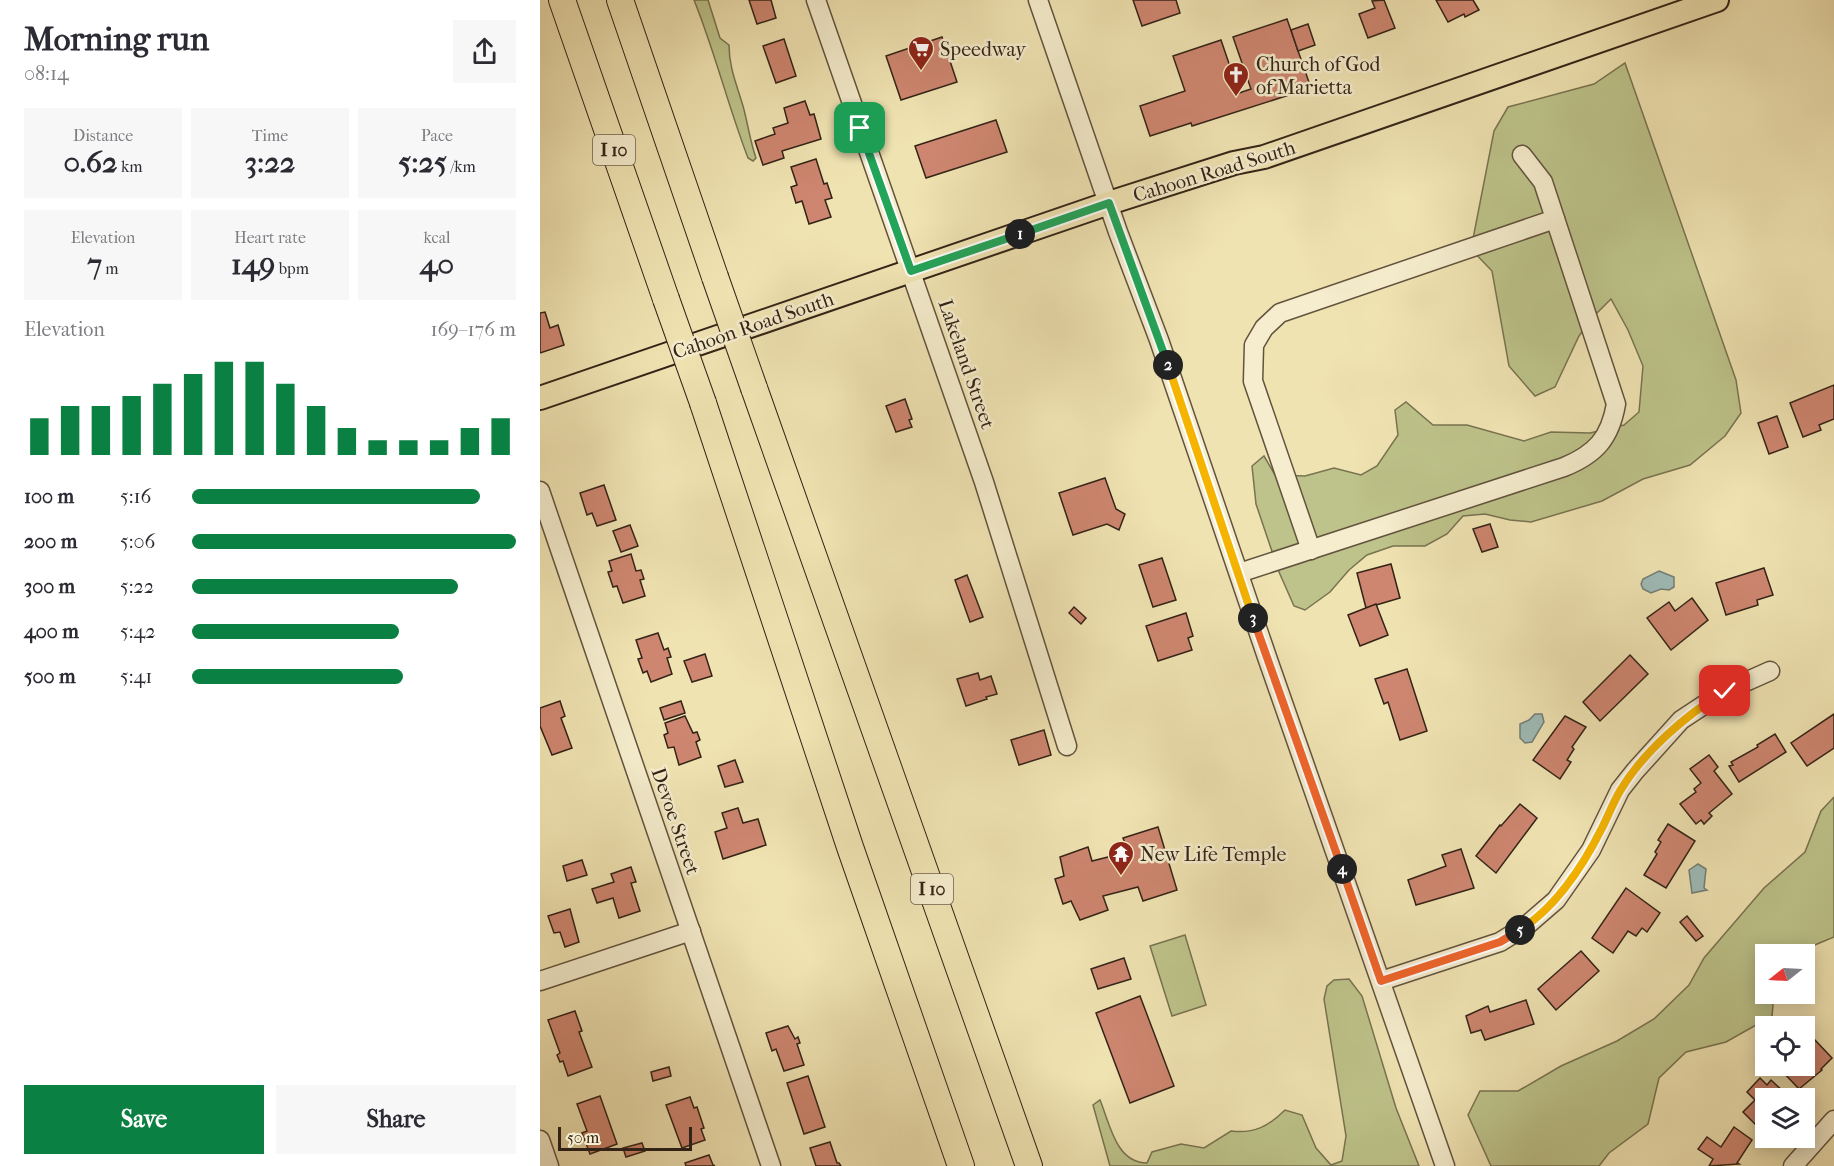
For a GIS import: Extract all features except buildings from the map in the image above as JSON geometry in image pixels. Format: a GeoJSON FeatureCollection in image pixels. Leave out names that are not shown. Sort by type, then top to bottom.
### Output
{"type":"FeatureCollection","features":[{"type":"Feature","properties":{"kind":"highway","name":"I 10"},"geometry":{"type":"LineString","coordinates":[[562,0],[703,403],[849,847],[960,1166]]}},
{"type":"Feature","properties":{"kind":"highway","name":"I 10"},"geometry":{"type":"LineString","coordinates":[[620,0],[754,388],[1014,1124],[1031,1166]]}},
{"type":"Feature","properties":{"kind":"highway"},"geometry":{"type":"LineString","coordinates":[[945,1120],[951,1166]]}},
{"type":"Feature","properties":{"kind":"main road","name":"Cahoon Road South"},"geometry":{"type":"LineString","coordinates":[[540,398],[1109,203],[1234,163],[1264,157],[1717,0]]}},
{"type":"Feature","properties":{"kind":"street","name":"Lakeland Street"},"geometry":{"type":"LineString","coordinates":[[816,0],[984,482],[1067,746]]}},
{"type":"Feature","properties":{"kind":"street"},"geometry":{"type":"LineString","coordinates":[[1038,0],[1159,340],[1445,1166]]}},
{"type":"Feature","properties":{"kind":"street"},"geometry":{"type":"LineString","coordinates":[[1239,573],[1564,467],[1583,459],[1602,441],[1613,423],[1616,404],[1543,182],[1522,155]]}},
{"type":"Feature","properties":{"kind":"street"},"geometry":{"type":"LineString","coordinates":[[1311,550],[1253,381],[1254,345],[1264,328],[1280,313],[1555,219]]}},
{"type":"Feature","properties":{"kind":"street","name":"Devoe Street"},"geometry":{"type":"LineString","coordinates":[[540,491],[771,1166]]}},
{"type":"Feature","properties":{"kind":"street"},"geometry":{"type":"LineString","coordinates":[[1381,981],[1500,942],[1526,926],[1556,900],[1591,850],[1620,790],[1681,720],[1725,691],[1770,671]]}},
{"type":"Feature","properties":{"kind":"street"},"geometry":{"type":"LineString","coordinates":[[540,981],[691,931]]}},
{"type":"Feature","properties":{"kind":"street"},"geometry":{"type":"LineString","coordinates":[[1793,1166],[1834,1120]]}},
{"type":"Feature","properties":{"kind":"street"},"geometry":{"type":"LineString","coordinates":[[540,1140],[549,1166]]}},
{"type":"Feature","properties":{"kind":"green space"},"geometry":{"type":"Polygon","coordinates":[[[694,0],[708,0],[720,38],[729,45],[732,69],[756,158],[753,161],[748,158],[694,0]]]}},
{"type":"Feature","properties":{"kind":"green space"},"geometry":{"type":"Polygon","coordinates":[[[1625,63],[1736,380],[1741,413],[1725,436],[1690,465],[1643,479],[1602,501],[1531,522],[1485,514],[1463,516],[1447,534],[1425,546],[1393,546],[1367,555],[1349,570],[1330,592],[1305,610],[1294,606],[1279,572],[1256,504],[1252,466],[1264,456],[1275,475],[1305,476],[1334,468],[1361,475],[1377,466],[1398,435],[1395,410],[1406,402],[1433,425],[1467,425],[1524,441],[1551,432],[1590,433],[1624,425],[1639,412],[1643,366],[1628,330],[1611,299],[1579,336],[1555,387],[1535,396],[1509,366],[1492,271],[1471,249],[1494,131],[1508,107],[1594,84],[1625,63]]]}},
{"type":"Feature","properties":{"kind":"green space"},"geometry":{"type":"Polygon","coordinates":[[[1834,797],[1834,937],[1815,945],[1755,944],[1755,1004],[1773,1004],[1772,1016],[1755,1016],[1755,1026],[1726,1042],[1686,1052],[1659,1078],[1648,1124],[1609,1153],[1599,1166],[1491,1166],[1468,1115],[1480,1091],[1518,1091],[1561,1066],[1617,1041],[1654,1019],[1689,985],[1704,958],[1764,888],[1805,852],[1821,811],[1834,797]]]}},
{"type":"Feature","properties":{"kind":"green space"},"geometry":{"type":"Polygon","coordinates":[[[1185,935],[1206,1005],[1172,1016],[1150,946],[1185,935]]]}},
{"type":"Feature","properties":{"kind":"green space"},"geometry":{"type":"Polygon","coordinates":[[[1349,979],[1362,996],[1396,1108],[1419,1166],[1110,1166],[1093,1105],[1100,1100],[1121,1149],[1128,1157],[1136,1161],[1147,1163],[1152,1152],[1181,1144],[1204,1148],[1231,1131],[1261,1128],[1285,1110],[1302,1115],[1316,1148],[1331,1165],[1342,1161],[1346,1136],[1324,999],[1327,986],[1334,980],[1349,979]]]}},
{"type":"Feature","properties":{"kind":"water"},"geometry":{"type":"Polygon","coordinates":[[[1659,571],[1674,577],[1674,587],[1651,593],[1643,589],[1641,584],[1643,579],[1659,571]]]}},
{"type":"Feature","properties":{"kind":"water"},"geometry":{"type":"Polygon","coordinates":[[[1535,714],[1542,714],[1544,722],[1532,742],[1525,743],[1520,738],[1520,724],[1535,714]]]}},
{"type":"Feature","properties":{"kind":"water"},"geometry":{"type":"Polygon","coordinates":[[[1698,864],[1706,869],[1704,888],[1707,890],[1692,893],[1689,870],[1698,864]]]}},
{"type":"Feature","properties":{"kind":"place","name":"Speedway"},"geometry":{"type":"Point","coordinates":[921,72]}},
{"type":"Feature","properties":{"kind":"place","name":"Church of God of Marietta"},"geometry":{"type":"Point","coordinates":[1236,98]}},
{"type":"Feature","properties":{"kind":"place","name":"New Life Temple"},"geometry":{"type":"Point","coordinates":[1121,877]}},
{"type":"Feature","properties":{"kind":"route"},"geometry":{"type":"LineString","coordinates":[[860,128],[911,271],[1109,203],[1159,340],[1381,981],[1500,942],[1526,926],[1556,900],[1591,850],[1620,790],[1635,771],[1681,720],[1725,691]]}}]}
